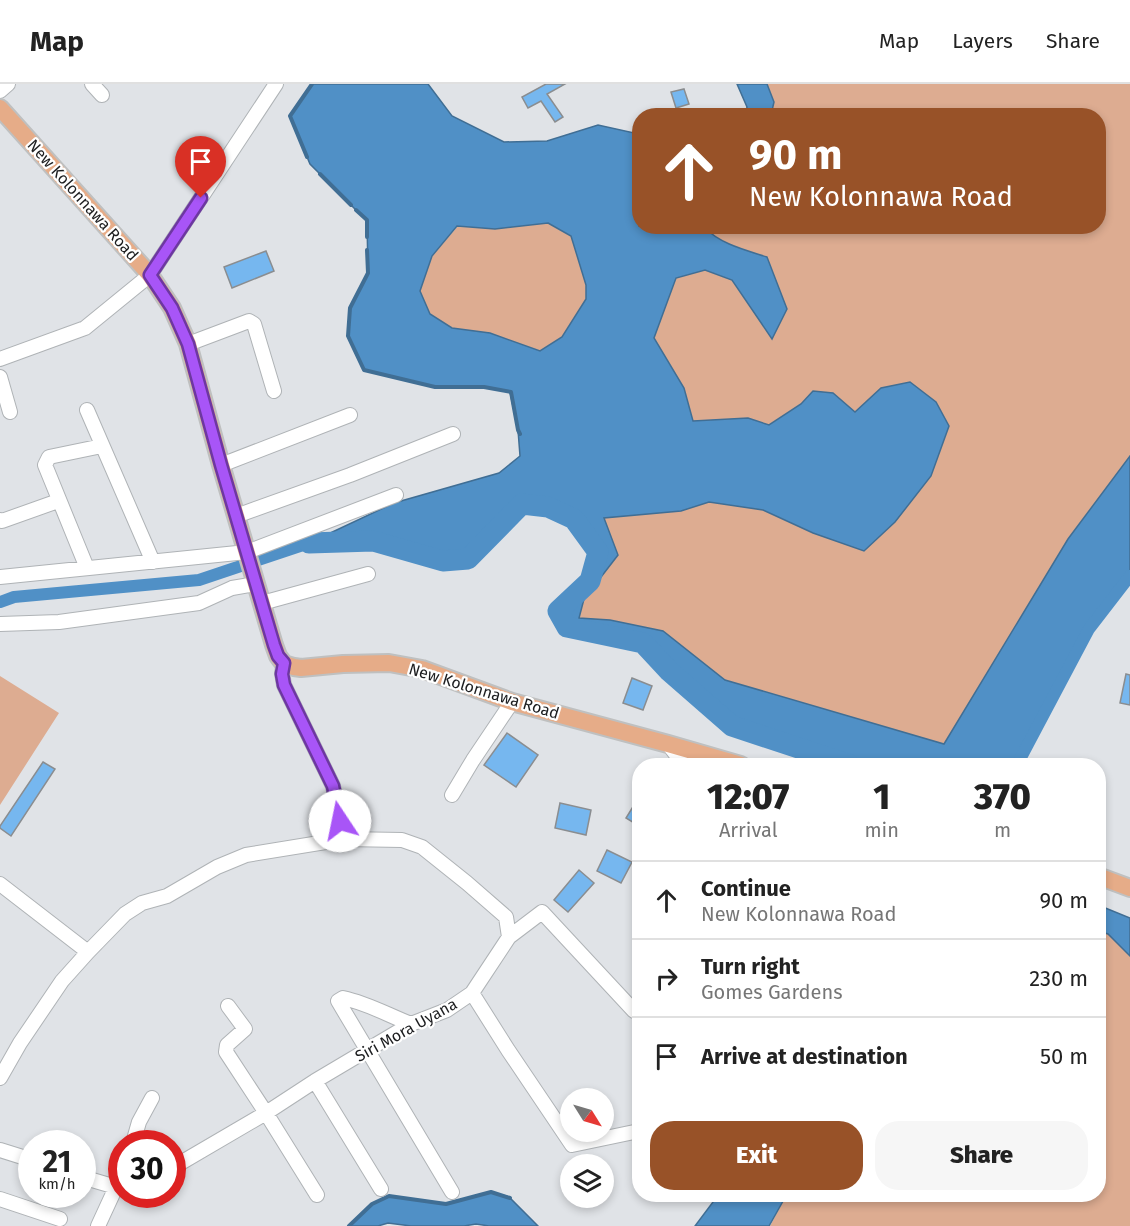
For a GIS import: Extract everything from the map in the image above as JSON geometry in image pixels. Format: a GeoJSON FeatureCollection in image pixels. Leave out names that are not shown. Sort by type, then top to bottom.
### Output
{"type":"FeatureCollection","features":[{"type":"Feature","properties":{"kind":"main road","name":"New Kolonnawa Road"},"geometry":{"type":"LineString","coordinates":[[0,108],[150,275],[172,308],[188,344],[274,645],[278,656],[284,663],[301,668],[389,663],[422,669],[512,702],[717,758]]}},
{"type":"Feature","properties":{"kind":"main road"},"geometry":{"type":"LineString","coordinates":[[1106,879],[1130,888]]}},
{"type":"Feature","properties":{"kind":"street"},"geometry":{"type":"LineString","coordinates":[[0,91],[8,84]]}},
{"type":"Feature","properties":{"kind":"street"},"geometry":{"type":"LineString","coordinates":[[0,359],[85,328],[150,275],[276,84]]}},
{"type":"Feature","properties":{"kind":"street"},"geometry":{"type":"LineString","coordinates":[[188,344],[249,321],[254,324],[274,391]]}},
{"type":"Feature","properties":{"kind":"street"},"geometry":{"type":"LineString","coordinates":[[0,377],[10,412]]}},
{"type":"Feature","properties":{"kind":"street"},"geometry":{"type":"LineString","coordinates":[[87,410],[153,562]]}},
{"type":"Feature","properties":{"kind":"street"},"geometry":{"type":"LineString","coordinates":[[221,465],[350,415]]}},
{"type":"Feature","properties":{"kind":"street"},"geometry":{"type":"LineString","coordinates":[[236,516],[453,435]]}},
{"type":"Feature","properties":{"kind":"street"},"geometry":{"type":"LineString","coordinates":[[87,568],[45,465],[49,457],[102,446]]}},
{"type":"Feature","properties":{"kind":"street"},"geometry":{"type":"LineString","coordinates":[[0,577],[247,555],[396,495]]}},
{"type":"Feature","properties":{"kind":"street"},"geometry":{"type":"LineString","coordinates":[[0,520],[58,501]]}},
{"type":"Feature","properties":{"kind":"street"},"geometry":{"type":"LineString","coordinates":[[262,603],[368,574]]}},
{"type":"Feature","properties":{"kind":"street"},"geometry":{"type":"LineString","coordinates":[[0,624],[59,622],[199,603],[232,588],[256,582]]}},
{"type":"Feature","properties":{"kind":"street"},"geometry":{"type":"LineString","coordinates":[[284,663],[282,674],[284,685],[333,786],[344,839]]}},
{"type":"Feature","properties":{"kind":"street"},"geometry":{"type":"LineString","coordinates":[[452,795],[512,702]]}},
{"type":"Feature","properties":{"kind":"street"},"geometry":{"type":"LineString","coordinates":[[668,744],[679,758]]}},
{"type":"Feature","properties":{"kind":"street"},"geometry":{"type":"LineString","coordinates":[[0,1078],[20,1042],[62,981],[125,914],[142,903],[167,896],[217,867],[246,855],[344,839],[402,840],[422,847],[506,917],[509,937]]}},
{"type":"Feature","properties":{"kind":"street"},"geometry":{"type":"LineString","coordinates":[[0,884],[88,951]]}},
{"type":"Feature","properties":{"kind":"street","name":"Siri Mora Uyana"},"geometry":{"type":"LineString","coordinates":[[186,1160],[411,1024],[447,1010],[472,993],[509,937],[542,912],[632,1009]]}},
{"type":"Feature","properties":{"kind":"street"},"geometry":{"type":"LineString","coordinates":[[472,993],[572,1145],[632,1132]]}},
{"type":"Feature","properties":{"kind":"street"},"geometry":{"type":"LineString","coordinates":[[411,1024],[360,1002],[343,998],[338,1001],[452,1192]]}},
{"type":"Feature","properties":{"kind":"street"},"geometry":{"type":"LineString","coordinates":[[228,1006],[245,1029],[227,1045],[226,1052],[317,1195]]}},
{"type":"Feature","properties":{"kind":"street"},"geometry":{"type":"LineString","coordinates":[[315,1081],[381,1189]]}},
{"type":"Feature","properties":{"kind":"street"},"geometry":{"type":"LineString","coordinates":[[137,1130],[152,1098]]}},
{"type":"Feature","properties":{"kind":"street"},"geometry":{"type":"LineString","coordinates":[[0,1150],[18,1156]]}},
{"type":"Feature","properties":{"kind":"street"},"geometry":{"type":"LineString","coordinates":[[0,1199],[60,1219]]}},
{"type":"Feature","properties":{"kind":"street"},"geometry":{"type":"LineString","coordinates":[[98,1226],[108,1204]]}},
{"type":"Feature","properties":{"kind":"shaded area"},"geometry":{"type":"Polygon","coordinates":[[[767,84],[1130,84],[1130,456],[1068,539],[944,744],[725,680],[663,631],[578,618],[583,600],[618,555],[603,518],[681,511],[709,502],[763,510],[813,533],[931,476],[949,426],[936,402],[881,388],[855,412],[833,393],[801,404],[769,425],[748,418],[693,422],[684,388],[654,338],[676,278],[705,270],[732,280],[772,339],[767,257],[725,242],[712,234],[1106,234],[1106,108],[773,108],[774,102],[767,84]]]}},
{"type":"Feature","properties":{"kind":"shaded area"},"geometry":{"type":"Polygon","coordinates":[[[548,223],[571,236],[586,285],[586,299],[562,337],[540,351],[490,333],[452,328],[430,314],[420,291],[432,256],[458,226],[495,229],[548,223]]]}},
{"type":"Feature","properties":{"kind":"shaded area"},"geometry":{"type":"Polygon","coordinates":[[[0,676],[59,713],[0,805],[0,676]]]}},
{"type":"Feature","properties":{"kind":"shaded area"},"geometry":{"type":"Polygon","coordinates":[[[1106,933],[1130,956],[1130,1226],[770,1226],[783,1202],[1106,1202],[1106,933]]]}},
{"type":"Feature","properties":{"kind":"water"},"geometry":{"type":"Polygon","coordinates":[[[312,84],[428,84],[452,116],[504,142],[547,141],[598,125],[632,132],[632,234],[712,234],[725,242],[767,257],[787,309],[772,339],[732,280],[705,270],[676,278],[654,338],[684,388],[693,421],[748,418],[769,425],[801,404],[813,391],[833,393],[855,412],[881,388],[910,382],[936,402],[949,426],[931,476],[895,522],[864,551],[813,533],[763,510],[709,502],[681,511],[604,518],[618,555],[584,599],[579,618],[610,620],[663,631],[725,680],[944,744],[1068,539],[1130,456],[1130,576],[1089,630],[1021,758],[829,758],[732,726],[669,671],[643,643],[567,627],[558,611],[590,581],[598,553],[574,519],[548,507],[521,505],[468,559],[443,561],[373,541],[309,543],[394,503],[499,473],[520,456],[518,430],[510,392],[484,387],[435,387],[364,370],[348,336],[350,308],[368,273],[367,221],[310,164],[290,116],[312,84]],[[548,223],[495,229],[457,226],[432,256],[420,291],[430,314],[452,328],[490,333],[540,351],[562,337],[586,299],[586,285],[571,236],[548,223]]]}},
{"type":"Feature","properties":{"kind":"water"},"geometry":{"type":"Polygon","coordinates":[[[737,84],[767,84],[774,102],[773,108],[747,107],[737,84]]]}},
{"type":"Feature","properties":{"kind":"water"},"geometry":{"type":"Polygon","coordinates":[[[1106,908],[1130,918],[1130,956],[1106,933],[1106,908]]]}},
{"type":"Feature","properties":{"kind":"water"},"geometry":{"type":"Polygon","coordinates":[[[491,1192],[509,1197],[538,1226],[476,1224],[411,1226],[388,1223],[378,1226],[349,1226],[372,1204],[389,1196],[446,1204],[491,1192]]]}},
{"type":"Feature","properties":{"kind":"water"},"geometry":{"type":"Polygon","coordinates":[[[713,1202],[782,1202],[769,1226],[695,1226],[713,1202]]]}},
{"type":"Feature","properties":{"kind":"building"},"geometry":{"type":"Polygon","coordinates":[[[546,84],[565,84],[547,94],[563,117],[555,122],[541,101],[528,108],[522,97],[546,84]]]}},
{"type":"Feature","properties":{"kind":"building"},"geometry":{"type":"Polygon","coordinates":[[[684,89],[689,104],[676,108],[671,92],[684,89]]]}},
{"type":"Feature","properties":{"kind":"building"},"geometry":{"type":"Polygon","coordinates":[[[266,251],[274,271],[232,288],[224,267],[266,251]]]}},
{"type":"Feature","properties":{"kind":"building"},"geometry":{"type":"Polygon","coordinates":[[[1126,674],[1130,675],[1130,705],[1120,703],[1126,674]]]}},
{"type":"Feature","properties":{"kind":"building"},"geometry":{"type":"Polygon","coordinates":[[[632,678],[652,686],[643,710],[623,703],[632,678]]]}},
{"type":"Feature","properties":{"kind":"building"},"geometry":{"type":"Polygon","coordinates":[[[507,733],[538,755],[516,787],[484,765],[507,733]]]}},
{"type":"Feature","properties":{"kind":"building"},"geometry":{"type":"Polygon","coordinates":[[[43,762],[55,769],[11,836],[0,826],[43,762]]]}},
{"type":"Feature","properties":{"kind":"building"},"geometry":{"type":"Polygon","coordinates":[[[560,803],[591,810],[586,835],[555,828],[560,803]]]}},
{"type":"Feature","properties":{"kind":"building"},"geometry":{"type":"Polygon","coordinates":[[[632,808],[632,822],[626,818],[632,808]]]}},
{"type":"Feature","properties":{"kind":"building"},"geometry":{"type":"Polygon","coordinates":[[[607,850],[632,862],[621,883],[597,871],[607,850]]]}},
{"type":"Feature","properties":{"kind":"building"},"geometry":{"type":"Polygon","coordinates":[[[579,870],[594,883],[568,912],[554,900],[579,870]]]}},
{"type":"Feature","properties":{"kind":"waterway"},"geometry":{"type":"LineString","coordinates":[[307,157],[290,116],[312,84]]}},
{"type":"Feature","properties":{"kind":"waterway"},"geometry":{"type":"LineString","coordinates":[[320,174],[351,205]]}},
{"type":"Feature","properties":{"kind":"waterway"},"geometry":{"type":"LineString","coordinates":[[356,210],[367,220],[367,237]]}},
{"type":"Feature","properties":{"kind":"waterway"},"geometry":{"type":"LineString","coordinates":[[367,250],[368,273],[350,308],[348,336],[364,370],[435,387],[484,387],[511,392],[520,434]]}},
{"type":"Feature","properties":{"kind":"waterway"},"geometry":{"type":"LineString","coordinates":[[309,543],[373,541],[443,561],[468,559],[522,504],[548,507],[574,519],[598,552],[590,581],[558,611],[567,627],[643,643],[669,671],[732,726],[829,758]]}},
{"type":"Feature","properties":{"kind":"waterway"},"geometry":{"type":"LineString","coordinates":[[0,602],[14,597],[199,580],[309,543]]}},
{"type":"Feature","properties":{"kind":"waterway"},"geometry":{"type":"LineString","coordinates":[[1021,758],[1089,629],[1130,576]]}},
{"type":"Feature","properties":{"kind":"waterway"},"geometry":{"type":"LineString","coordinates":[[349,1226],[372,1204],[389,1196],[446,1204],[491,1192],[510,1198]]}},
{"type":"Feature","properties":{"kind":"route"},"geometry":{"type":"LineString","coordinates":[[201,198],[150,275],[172,308],[188,344],[274,645],[278,656],[284,663],[282,674],[284,685],[333,786],[340,821]]}}]}
